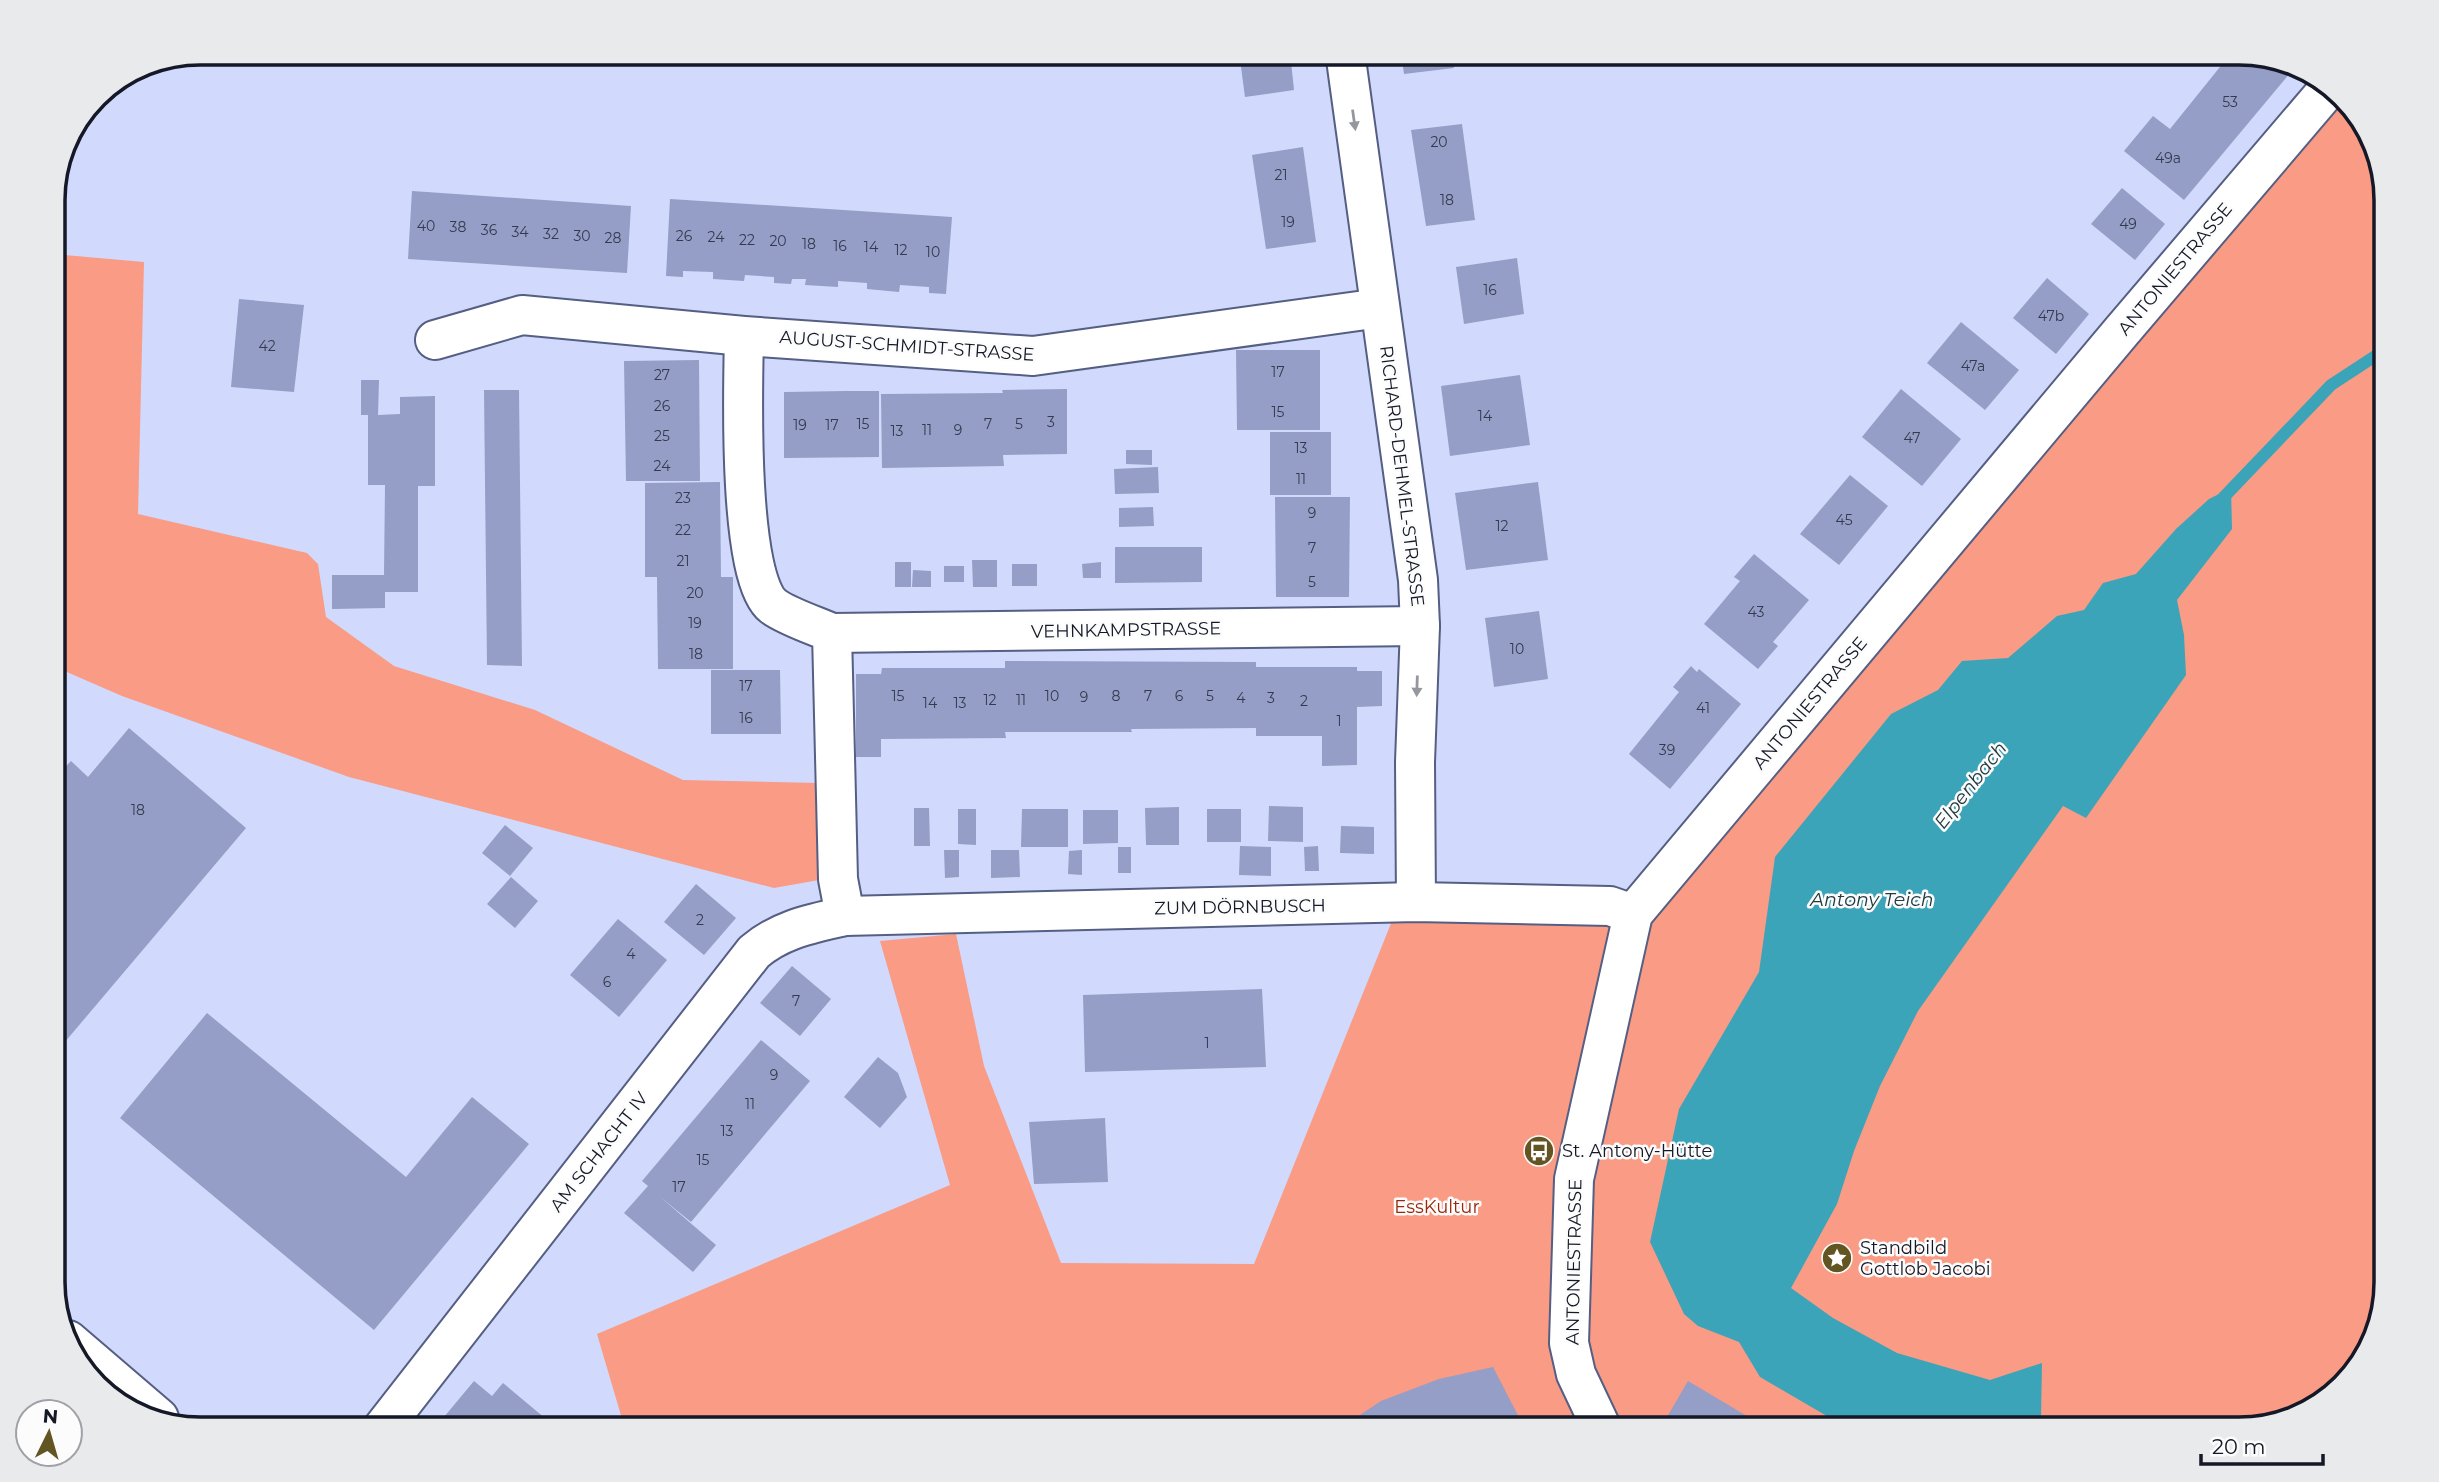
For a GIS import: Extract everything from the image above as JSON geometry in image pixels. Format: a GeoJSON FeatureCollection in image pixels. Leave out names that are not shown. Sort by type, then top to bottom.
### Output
{"type":"FeatureCollection","features":[{"type":"Feature","properties":{"kind":"street","name":"RICHARD-DEHMEL-STRASSE"},"geometry":{"type":"LineString","coordinates":[[1347,65],[1418,580],[1420,626],[1415,762],[1416,902]]}},
{"type":"Feature","properties":{"kind":"street","name":"ANTONIESTRASSE"},"geometry":{"type":"LineString","coordinates":[[1596,1417],[1576,1374],[1569,1343],[1574,1179],[1633,914],[2323,95]]}},
{"type":"Feature","properties":{"kind":"street","name":"AUGUST-SCHMIDT-STRASSE"},"geometry":{"type":"LineString","coordinates":[[435,340],[522,316],[744,336],[1033,356],[1380,308]]}},
{"type":"Feature","properties":{"kind":"street","name":"VEHNKAMPSTRASSE"},"geometry":{"type":"LineString","coordinates":[[744,336],[742,441],[751,550],[757,576],[771,605],[832,633],[1420,626]]}},
{"type":"Feature","properties":{"kind":"street"},"geometry":{"type":"LineString","coordinates":[[832,633],[838,878],[845,916]]}},
{"type":"Feature","properties":{"kind":"street","name":"ZUM DÖRNBUSCH"},"geometry":{"type":"LineString","coordinates":[[845,916],[1416,902],[1610,906],[1633,914]]}},
{"type":"Feature","properties":{"kind":"street","name":"AM SCHACHT IV"},"geometry":{"type":"LineString","coordinates":[[392,1417],[754,952],[769,939],[793,928],[845,916]]}},
{"type":"Feature","properties":{"kind":"street"},"geometry":{"type":"LineString","coordinates":[[88,1357],[144,1405]]}},
{"type":"Feature","properties":{"kind":"green space","name":"EssKultur"},"geometry":{"type":"Polygon","coordinates":[[[2330,100],[2335,104],[2356,132],[2364,148],[2374,191],[2374,1282],[2370,1317],[2364,1334],[2346,1364],[2335,1378],[2321,1389],[2307,1399],[2274,1413],[2239,1417],[621,1417],[597,1334],[950,1185],[880,941],[956,934],[984,1066],[1061,1263],[1254,1264],[1394,916],[1648,920],[2330,100]]]}},
{"type":"Feature","properties":{"kind":"green space"},"geometry":{"type":"Polygon","coordinates":[[[65,255],[144,262],[138,514],[307,553],[318,564],[326,617],[394,666],[535,710],[683,780],[819,783],[819,880],[774,888],[349,777],[122,696],[65,671],[65,255]]]}},
{"type":"Feature","properties":{"kind":"water","name":"Antony Teich"},"geometry":{"type":"Polygon","coordinates":[[[2231,488],[2232,529],[2177,600],[2184,635],[2186,675],[2086,818],[2063,806],[1918,1011],[1880,1086],[1854,1151],[1837,1204],[1791,1288],[1833,1318],[1897,1353],[1990,1380],[2042,1363],[2041,1416],[1828,1417],[1760,1377],[1739,1342],[1698,1326],[1684,1314],[1650,1242],[1679,1109],[1759,972],[1775,857],[1891,714],[1938,690],[1962,661],[2008,658],[2057,616],[2084,610],[2103,583],[2136,574],[2176,529],[2209,499],[2231,488]]]}},
{"type":"Feature","properties":{"kind":"building"},"geometry":{"type":"Polygon","coordinates":[[[1241,65],[1291,65],[1294,90],[1245,97],[1241,65]]]}},
{"type":"Feature","properties":{"kind":"building"},"geometry":{"type":"Polygon","coordinates":[[[1403,65],[1454,65],[1454,68],[1404,74],[1403,65]]]}},
{"type":"Feature","properties":{"kind":"building"},"geometry":{"type":"Polygon","coordinates":[[[2222,65],[2257,66],[2289,74],[2184,200],[2124,151],[2153,116],[2170,129],[2222,65]]]}},
{"type":"Feature","properties":{"kind":"building"},"geometry":{"type":"Polygon","coordinates":[[[1462,124],[1475,220],[1426,226],[1411,130],[1462,124]]]}},
{"type":"Feature","properties":{"kind":"building"},"geometry":{"type":"Polygon","coordinates":[[[1303,147],[1316,242],[1266,249],[1252,155],[1303,147]]]}},
{"type":"Feature","properties":{"kind":"building"},"geometry":{"type":"Polygon","coordinates":[[[2122,188],[2165,224],[2135,260],[2091,224],[2122,188]]]}},
{"type":"Feature","properties":{"kind":"building"},"geometry":{"type":"Polygon","coordinates":[[[412,191],[631,206],[627,273],[408,259],[412,191]]]}},
{"type":"Feature","properties":{"kind":"building"},"geometry":{"type":"Polygon","coordinates":[[[670,199],[952,217],[946,294],[929,293],[929,287],[900,285],[899,292],[867,289],[867,283],[838,281],[838,287],[805,285],[806,279],[792,279],[791,284],[774,283],[774,277],[745,275],[744,281],[713,279],[713,272],[683,271],[683,277],[666,276],[670,199]]]}},
{"type":"Feature","properties":{"kind":"building"},"geometry":{"type":"Polygon","coordinates":[[[1517,258],[1524,314],[1464,324],[1456,267],[1517,258]]]}},
{"type":"Feature","properties":{"kind":"building"},"geometry":{"type":"Polygon","coordinates":[[[2047,278],[2089,314],[2056,354],[2013,318],[2047,278]]]}},
{"type":"Feature","properties":{"kind":"building"},"geometry":{"type":"Polygon","coordinates":[[[239,299],[304,305],[294,392],[231,387],[239,299]]]}},
{"type":"Feature","properties":{"kind":"building"},"geometry":{"type":"Polygon","coordinates":[[[1961,322],[2019,370],[1985,410],[1927,363],[1961,322]]]}},
{"type":"Feature","properties":{"kind":"building"},"geometry":{"type":"Polygon","coordinates":[[[1236,350],[1320,350],[1320,430],[1237,430],[1236,350]]]}},
{"type":"Feature","properties":{"kind":"building"},"geometry":{"type":"Polygon","coordinates":[[[699,360],[700,481],[626,481],[624,361],[699,360]]]}},
{"type":"Feature","properties":{"kind":"building"},"geometry":{"type":"Polygon","coordinates":[[[1520,375],[1530,445],[1450,456],[1441,386],[1520,375]]]}},
{"type":"Feature","properties":{"kind":"building"},"geometry":{"type":"Polygon","coordinates":[[[361,380],[379,380],[378,415],[400,414],[400,397],[435,396],[435,486],[418,486],[418,592],[385,592],[385,608],[332,609],[332,575],[384,575],[385,485],[368,485],[368,415],[361,415],[361,380]]]}},
{"type":"Feature","properties":{"kind":"building"},"geometry":{"type":"Polygon","coordinates":[[[1067,389],[1067,454],[1003,455],[1004,466],[882,468],[881,394],[1003,393],[1002,390],[1067,389]]]}},
{"type":"Feature","properties":{"kind":"building"},"geometry":{"type":"Polygon","coordinates":[[[1901,389],[1961,439],[1922,486],[1862,437],[1901,389]]]}},
{"type":"Feature","properties":{"kind":"building"},"geometry":{"type":"Polygon","coordinates":[[[484,390],[519,390],[522,666],[487,665],[484,390]]]}},
{"type":"Feature","properties":{"kind":"building"},"geometry":{"type":"Polygon","coordinates":[[[879,391],[879,457],[784,458],[784,392],[879,391]]]}},
{"type":"Feature","properties":{"kind":"building"},"geometry":{"type":"Polygon","coordinates":[[[1270,432],[1331,432],[1331,495],[1270,495],[1270,432]]]}},
{"type":"Feature","properties":{"kind":"building"},"geometry":{"type":"Polygon","coordinates":[[[1126,450],[1152,450],[1152,465],[1126,464],[1126,450]]]}},
{"type":"Feature","properties":{"kind":"building"},"geometry":{"type":"Polygon","coordinates":[[[1158,467],[1159,493],[1115,494],[1114,469],[1158,467]]]}},
{"type":"Feature","properties":{"kind":"building"},"geometry":{"type":"Polygon","coordinates":[[[1850,475],[1888,506],[1839,565],[1800,534],[1850,475]]]}},
{"type":"Feature","properties":{"kind":"building"},"geometry":{"type":"Polygon","coordinates":[[[720,482],[721,577],[733,577],[733,669],[658,669],[657,577],[645,577],[645,483],[720,482]]]}},
{"type":"Feature","properties":{"kind":"building"},"geometry":{"type":"Polygon","coordinates":[[[1538,482],[1548,560],[1466,570],[1455,493],[1538,482]]]}},
{"type":"Feature","properties":{"kind":"building"},"geometry":{"type":"Polygon","coordinates":[[[1275,497],[1350,497],[1349,597],[1276,597],[1275,497]]]}},
{"type":"Feature","properties":{"kind":"building"},"geometry":{"type":"Polygon","coordinates":[[[1153,507],[1154,526],[1119,527],[1119,508],[1153,507]]]}},
{"type":"Feature","properties":{"kind":"building"},"geometry":{"type":"Polygon","coordinates":[[[1115,547],[1202,547],[1202,582],[1115,583],[1115,547]]]}},
{"type":"Feature","properties":{"kind":"building"},"geometry":{"type":"Polygon","coordinates":[[[1754,554],[1809,600],[1773,642],[1778,646],[1758,669],[1704,624],[1740,581],[1734,577],[1754,554]]]}},
{"type":"Feature","properties":{"kind":"building"},"geometry":{"type":"Polygon","coordinates":[[[972,560],[997,560],[997,587],[973,587],[972,560]]]}},
{"type":"Feature","properties":{"kind":"building"},"geometry":{"type":"Polygon","coordinates":[[[895,562],[911,562],[911,587],[895,587],[895,562]]]}},
{"type":"Feature","properties":{"kind":"building"},"geometry":{"type":"Polygon","coordinates":[[[1101,562],[1101,578],[1083,578],[1082,564],[1101,562]]]}},
{"type":"Feature","properties":{"kind":"building"},"geometry":{"type":"Polygon","coordinates":[[[1012,564],[1037,564],[1037,586],[1012,586],[1012,564]]]}},
{"type":"Feature","properties":{"kind":"building"},"geometry":{"type":"Polygon","coordinates":[[[944,566],[964,566],[964,582],[944,582],[944,566]]]}},
{"type":"Feature","properties":{"kind":"building"},"geometry":{"type":"Polygon","coordinates":[[[913,570],[931,571],[931,587],[912,587],[913,570]]]}},
{"type":"Feature","properties":{"kind":"building"},"geometry":{"type":"Polygon","coordinates":[[[1539,611],[1548,679],[1494,687],[1485,618],[1539,611]]]}},
{"type":"Feature","properties":{"kind":"building"},"geometry":{"type":"Polygon","coordinates":[[[1005,661],[1256,662],[1256,667],[1357,667],[1357,671],[1382,671],[1382,706],[1357,707],[1357,765],[1322,766],[1322,736],[1256,736],[1256,728],[1005,732],[1006,738],[881,739],[881,757],[856,757],[856,674],[881,674],[882,668],[1005,668],[1005,661]]]}},
{"type":"Feature","properties":{"kind":"building"},"geometry":{"type":"Polygon","coordinates":[[[1691,666],[1697,672],[1699,669],[1741,704],[1670,789],[1629,754],[1679,692],[1673,687],[1691,666]]]}},
{"type":"Feature","properties":{"kind":"building"},"geometry":{"type":"Polygon","coordinates":[[[711,670],[780,670],[781,734],[711,734],[711,670]]]}},
{"type":"Feature","properties":{"kind":"building"},"geometry":{"type":"Polygon","coordinates":[[[129,728],[246,828],[65,1042],[65,767],[71,761],[88,777],[129,728]]]}},
{"type":"Feature","properties":{"kind":"building"},"geometry":{"type":"Polygon","coordinates":[[[1269,806],[1303,807],[1303,842],[1268,841],[1269,806]]]}},
{"type":"Feature","properties":{"kind":"building"},"geometry":{"type":"Polygon","coordinates":[[[1179,807],[1179,845],[1146,845],[1145,808],[1179,807]]]}},
{"type":"Feature","properties":{"kind":"building"},"geometry":{"type":"Polygon","coordinates":[[[914,808],[929,808],[930,846],[914,846],[914,808]]]}},
{"type":"Feature","properties":{"kind":"building"},"geometry":{"type":"Polygon","coordinates":[[[958,809],[976,809],[976,845],[958,844],[958,809]]]}},
{"type":"Feature","properties":{"kind":"building"},"geometry":{"type":"Polygon","coordinates":[[[1022,809],[1068,809],[1068,847],[1021,847],[1022,809]]]}},
{"type":"Feature","properties":{"kind":"building"},"geometry":{"type":"Polygon","coordinates":[[[1207,809],[1241,809],[1241,842],[1207,842],[1207,809]]]}},
{"type":"Feature","properties":{"kind":"building"},"geometry":{"type":"Polygon","coordinates":[[[1083,810],[1118,810],[1118,843],[1083,844],[1083,810]]]}},
{"type":"Feature","properties":{"kind":"building"},"geometry":{"type":"Polygon","coordinates":[[[505,825],[533,848],[510,876],[482,853],[505,825]]]}},
{"type":"Feature","properties":{"kind":"building"},"geometry":{"type":"Polygon","coordinates":[[[1341,826],[1374,827],[1374,854],[1340,853],[1341,826]]]}},
{"type":"Feature","properties":{"kind":"building"},"geometry":{"type":"Polygon","coordinates":[[[1240,846],[1271,847],[1271,876],[1239,875],[1240,846]]]}},
{"type":"Feature","properties":{"kind":"building"},"geometry":{"type":"Polygon","coordinates":[[[1318,846],[1319,871],[1305,871],[1304,847],[1318,846]]]}},
{"type":"Feature","properties":{"kind":"building"},"geometry":{"type":"Polygon","coordinates":[[[1118,847],[1131,847],[1131,873],[1118,873],[1118,847]]]}},
{"type":"Feature","properties":{"kind":"building"},"geometry":{"type":"Polygon","coordinates":[[[944,850],[959,850],[959,877],[945,878],[944,850]]]}},
{"type":"Feature","properties":{"kind":"building"},"geometry":{"type":"Polygon","coordinates":[[[991,850],[1019,850],[1020,877],[991,878],[991,850]]]}},
{"type":"Feature","properties":{"kind":"building"},"geometry":{"type":"Polygon","coordinates":[[[1082,850],[1082,875],[1068,874],[1069,851],[1082,850]]]}},
{"type":"Feature","properties":{"kind":"building"},"geometry":{"type":"Polygon","coordinates":[[[511,877],[538,901],[515,928],[487,904],[511,877]]]}},
{"type":"Feature","properties":{"kind":"building"},"geometry":{"type":"Polygon","coordinates":[[[696,884],[736,918],[704,955],[664,922],[696,884]]]}},
{"type":"Feature","properties":{"kind":"building"},"geometry":{"type":"Polygon","coordinates":[[[618,919],[667,960],[619,1017],[570,975],[618,919]]]}},
{"type":"Feature","properties":{"kind":"building"},"geometry":{"type":"Polygon","coordinates":[[[792,966],[831,999],[800,1036],[760,1003],[792,966]]]}},
{"type":"Feature","properties":{"kind":"building"},"geometry":{"type":"Polygon","coordinates":[[[1262,989],[1266,1067],[1085,1072],[1083,995],[1262,989]]]}},
{"type":"Feature","properties":{"kind":"building"},"geometry":{"type":"Polygon","coordinates":[[[207,1013],[406,1177],[472,1097],[529,1144],[374,1330],[120,1118],[207,1013]]]}},
{"type":"Feature","properties":{"kind":"building"},"geometry":{"type":"Polygon","coordinates":[[[761,1040],[810,1081],[691,1222],[659,1196],[716,1245],[693,1272],[624,1213],[648,1186],[642,1181],[761,1040]]]}},
{"type":"Feature","properties":{"kind":"building"},"geometry":{"type":"Polygon","coordinates":[[[878,1057],[898,1073],[907,1097],[880,1128],[844,1097],[878,1057]]]}},
{"type":"Feature","properties":{"kind":"building"},"geometry":{"type":"Polygon","coordinates":[[[1105,1118],[1108,1182],[1034,1184],[1029,1122],[1105,1118]]]}},
{"type":"Feature","properties":{"kind":"building"},"geometry":{"type":"Polygon","coordinates":[[[1493,1367],[1519,1417],[1357,1417],[1381,1401],[1439,1379],[1493,1367]]]}},
{"type":"Feature","properties":{"kind":"building"},"geometry":{"type":"Polygon","coordinates":[[[474,1381],[492,1396],[503,1383],[544,1417],[444,1417],[474,1381]]]}},
{"type":"Feature","properties":{"kind":"building"},"geometry":{"type":"Polygon","coordinates":[[[1688,1381],[1749,1417],[1667,1417],[1688,1381]]]}},
{"type":"Feature","properties":{"kind":"waterway","name":"Elpenbach"},"geometry":{"type":"LineString","coordinates":[[2222,499],[2331,385],[2374,357]]}},
{"type":"Feature","properties":{"kind":"place","name":"St. Antony-Hütte"},"geometry":{"type":"Point","coordinates":[1539,1151]}},
{"type":"Feature","properties":{"kind":"place","name":"Standbild Gottlob Jacobi"},"geometry":{"type":"Point","coordinates":[1837,1258]}}]}
